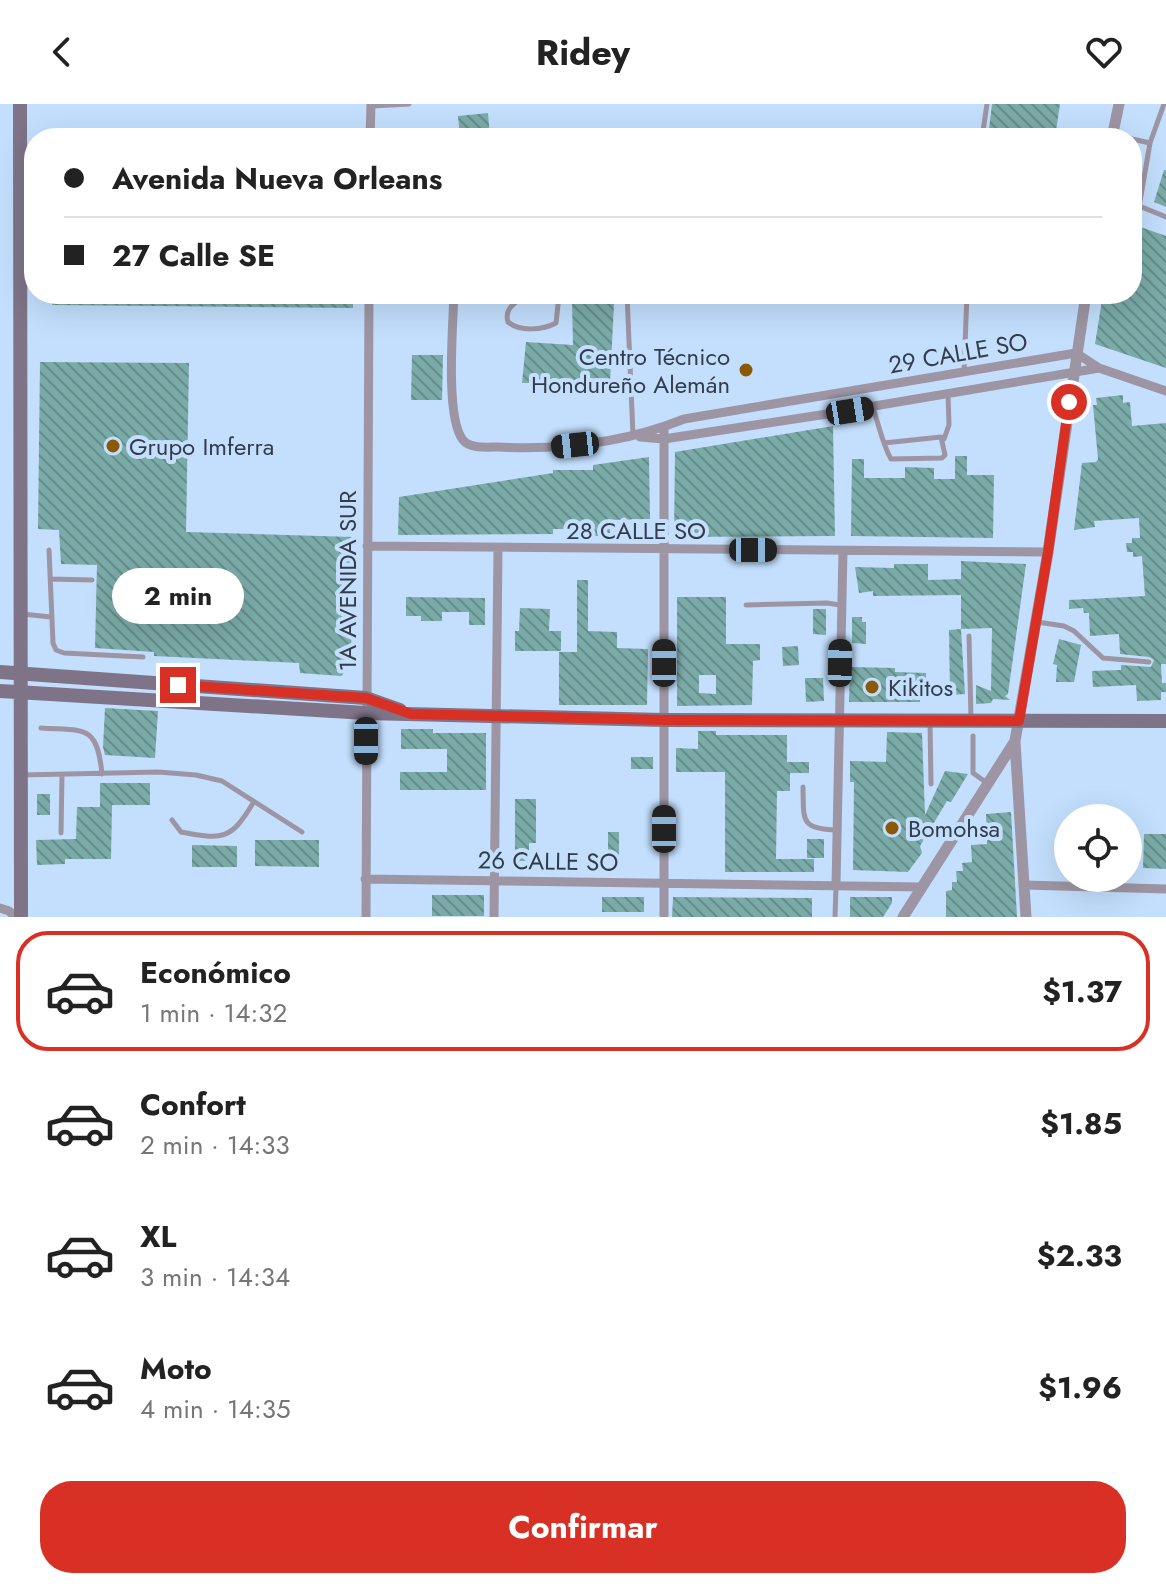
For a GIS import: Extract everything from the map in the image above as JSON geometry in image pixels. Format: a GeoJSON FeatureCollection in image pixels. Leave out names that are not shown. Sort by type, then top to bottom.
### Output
{"type":"FeatureCollection","features":[{"type":"Feature","properties":{"kind":"main road"},"geometry":{"type":"LineString","coordinates":[[18,917],[21,775],[20,104]]}},
{"type":"Feature","properties":{"kind":"main road"},"geometry":{"type":"LineString","coordinates":[[0,672],[366,698],[411,714]]}},
{"type":"Feature","properties":{"kind":"main road"},"geometry":{"type":"LineString","coordinates":[[0,691],[366,713],[664,720],[930,720],[972,728],[1019,721],[1166,721]]}},
{"type":"Feature","properties":{"kind":"street"},"geometry":{"type":"LineString","coordinates":[[1114,128],[1119,104]]}},
{"type":"Feature","properties":{"kind":"street"},"geometry":{"type":"LineString","coordinates":[[370,128],[371,105]]}},
{"type":"Feature","properties":{"kind":"street","name":"1A AVENIDA SUR"},"geometry":{"type":"LineString","coordinates":[[366,917],[369,304]]}},
{"type":"Feature","properties":{"kind":"street","name":"29 CALLE SO"},"geometry":{"type":"LineString","coordinates":[[454,304],[452,404],[463,441],[471,446],[522,448],[596,443],[633,436],[684,419],[1076,353],[1099,368],[1166,391]]}},
{"type":"Feature","properties":{"kind":"street"},"geometry":{"type":"LineString","coordinates":[[1026,917],[1015,741],[1048,552],[1084,304]]}},
{"type":"Feature","properties":{"kind":"street","name":"29 CALLE SO"},"geometry":{"type":"LineString","coordinates":[[633,436],[664,439],[1099,368]]}},
{"type":"Feature","properties":{"kind":"street"},"geometry":{"type":"LineString","coordinates":[[869,388],[873,407]]}},
{"type":"Feature","properties":{"kind":"street"},"geometry":{"type":"LineString","coordinates":[[824,396],[827,414]]}},
{"type":"Feature","properties":{"kind":"street"},"geometry":{"type":"LineString","coordinates":[[664,427],[664,917]]}},
{"type":"Feature","properties":{"kind":"street","name":"28 CALLE SO"},"geometry":{"type":"LineString","coordinates":[[367,546],[1048,552]]}},
{"type":"Feature","properties":{"kind":"street"},"geometry":{"type":"LineString","coordinates":[[494,917],[498,548]]}},
{"type":"Feature","properties":{"kind":"street"},"geometry":{"type":"LineString","coordinates":[[836,885],[843,551]]}},
{"type":"Feature","properties":{"kind":"street"},"geometry":{"type":"LineString","coordinates":[[903,917],[1015,741]]}},
{"type":"Feature","properties":{"kind":"street","name":"26 CALLE SO"},"geometry":{"type":"LineString","coordinates":[[365,879],[921,887]]}},
{"type":"Feature","properties":{"kind":"street"},"geometry":{"type":"LineString","coordinates":[[1024,885],[1166,889]]}},
{"type":"Feature","properties":{"kind":"street"},"geometry":{"type":"LineString","coordinates":[[0,908],[18,917]]}},
{"type":"Feature","properties":{"kind":"lane"},"geometry":{"type":"LineString","coordinates":[[371,105],[409,104]]}},
{"type":"Feature","properties":{"kind":"lane"},"geometry":{"type":"LineString","coordinates":[[983,128],[987,104]]}},
{"type":"Feature","properties":{"kind":"lane"},"geometry":{"type":"LineString","coordinates":[[1142,190],[1150,143],[1164,104]]}},
{"type":"Feature","properties":{"kind":"lane"},"geometry":{"type":"LineString","coordinates":[[1142,141],[1150,143]]}},
{"type":"Feature","properties":{"kind":"lane"},"geometry":{"type":"LineString","coordinates":[[1142,208],[1166,217]]}},
{"type":"Feature","properties":{"kind":"lane"},"geometry":{"type":"LineString","coordinates":[[513,304],[506,315],[508,322],[521,329],[556,323],[558,304]]}},
{"type":"Feature","properties":{"kind":"lane"},"geometry":{"type":"LineString","coordinates":[[627,304],[633,436]]}},
{"type":"Feature","properties":{"kind":"lane"},"geometry":{"type":"LineString","coordinates":[[964,372],[967,304]]}},
{"type":"Feature","properties":{"kind":"lane"},"geometry":{"type":"LineString","coordinates":[[873,407],[891,459],[942,458],[945,455],[943,440],[949,425],[948,394]]}},
{"type":"Feature","properties":{"kind":"lane"},"geometry":{"type":"LineString","coordinates":[[884,443],[941,437],[943,440]]}},
{"type":"Feature","properties":{"kind":"lane"},"geometry":{"type":"LineString","coordinates":[[49,550],[51,617],[56,650],[143,657]]}},
{"type":"Feature","properties":{"kind":"lane"},"geometry":{"type":"LineString","coordinates":[[50,579],[92,580]]}},
{"type":"Feature","properties":{"kind":"lane"},"geometry":{"type":"LineString","coordinates":[[746,605],[841,605]]}},
{"type":"Feature","properties":{"kind":"lane"},"geometry":{"type":"LineString","coordinates":[[21,614],[51,617]]}},
{"type":"Feature","properties":{"kind":"lane"},"geometry":{"type":"LineString","coordinates":[[1036,622],[1064,626],[1074,631],[1103,658],[1149,662]]}},
{"type":"Feature","properties":{"kind":"lane"},"geometry":{"type":"LineString","coordinates":[[969,636],[973,773],[987,783]]}},
{"type":"Feature","properties":{"kind":"lane"},"geometry":{"type":"LineString","coordinates":[[930,720],[931,784]]}},
{"type":"Feature","properties":{"kind":"lane"},"geometry":{"type":"LineString","coordinates":[[41,728],[84,731],[94,738],[98,744],[102,774]]}},
{"type":"Feature","properties":{"kind":"lane"},"geometry":{"type":"LineString","coordinates":[[21,775],[158,772],[196,775],[222,781],[302,832]]}},
{"type":"Feature","properties":{"kind":"lane"},"geometry":{"type":"LineString","coordinates":[[61,833],[62,775]]}},
{"type":"Feature","properties":{"kind":"lane"},"geometry":{"type":"LineString","coordinates":[[803,787],[804,816],[808,824],[816,829],[837,830]]}},
{"type":"Feature","properties":{"kind":"lane"},"geometry":{"type":"LineString","coordinates":[[172,820],[181,832],[220,836],[240,826],[253,803]]}},
{"type":"Feature","properties":{"kind":"lane"},"geometry":{"type":"LineString","coordinates":[[835,917],[836,885]]}},
{"type":"Feature","properties":{"kind":"building"},"geometry":{"type":"Polygon","coordinates":[[[992,104],[1060,104],[1056,128],[989,128],[992,104]]]}},
{"type":"Feature","properties":{"kind":"building"},"geometry":{"type":"Polygon","coordinates":[[[488,113],[489,128],[459,128],[458,116],[488,113]]]}},
{"type":"Feature","properties":{"kind":"building"},"geometry":{"type":"Polygon","coordinates":[[[1166,170],[1166,207],[1154,202],[1166,170]]]}},
{"type":"Feature","properties":{"kind":"building"},"geometry":{"type":"Polygon","coordinates":[[[1142,228],[1166,236],[1166,368],[1095,344],[1101,304],[1142,304],[1142,228]]]}},
{"type":"Feature","properties":{"kind":"building"},"geometry":{"type":"Polygon","coordinates":[[[353,304],[353,308],[52,305],[353,304]]]}},
{"type":"Feature","properties":{"kind":"building"},"geometry":{"type":"Polygon","coordinates":[[[572,304],[614,304],[610,383],[522,383],[526,342],[573,345],[572,304]]]}},
{"type":"Feature","properties":{"kind":"building"},"geometry":{"type":"Polygon","coordinates":[[[412,355],[443,355],[442,400],[411,400],[412,355]]]}},
{"type":"Feature","properties":{"kind":"building"},"geometry":{"type":"Polygon","coordinates":[[[40,362],[189,363],[186,532],[353,537],[351,666],[341,676],[300,673],[299,663],[154,656],[154,652],[95,648],[97,565],[61,564],[59,530],[38,529],[40,362]]]}},
{"type":"Feature","properties":{"kind":"building"},"geometry":{"type":"Polygon","coordinates":[[[1123,395],[1123,403],[1130,402],[1132,426],[1166,423],[1166,664],[1161,664],[1166,692],[1161,692],[1161,700],[1137,701],[1136,685],[1093,687],[1092,671],[1121,670],[1121,665],[1151,667],[1154,660],[1120,654],[1119,634],[1090,636],[1089,613],[1084,613],[1083,608],[1069,609],[1069,600],[1145,596],[1142,556],[1133,557],[1133,552],[1127,552],[1126,543],[1132,543],[1132,538],[1140,538],[1139,518],[1094,521],[1095,527],[1074,530],[1082,463],[1096,462],[1098,459],[1093,405],[1097,405],[1096,398],[1123,395]]]}},
{"type":"Feature","properties":{"kind":"building"},"geometry":{"type":"Polygon","coordinates":[[[833,426],[835,536],[674,537],[675,452],[833,426]]]}},
{"type":"Feature","properties":{"kind":"building"},"geometry":{"type":"Polygon","coordinates":[[[955,456],[967,456],[967,475],[994,475],[993,538],[851,536],[852,459],[864,459],[864,478],[905,478],[905,467],[934,468],[934,479],[955,479],[955,456]]]}},
{"type":"Feature","properties":{"kind":"building"},"geometry":{"type":"Polygon","coordinates":[[[649,457],[650,519],[610,520],[610,536],[594,536],[594,529],[553,529],[553,534],[398,535],[399,497],[553,473],[553,470],[593,470],[593,465],[649,457]]]}},
{"type":"Feature","properties":{"kind":"building"},"geometry":{"type":"Polygon","coordinates":[[[961,561],[1026,564],[1008,694],[1005,696],[1010,700],[993,699],[991,703],[976,704],[976,685],[991,691],[992,628],[961,629],[961,595],[873,596],[873,591],[859,593],[855,567],[894,568],[894,564],[928,564],[928,580],[961,579],[961,561]]]}},
{"type":"Feature","properties":{"kind":"building"},"geometry":{"type":"Polygon","coordinates":[[[577,580],[588,580],[588,631],[617,632],[617,648],[648,649],[647,705],[559,705],[559,652],[577,652],[577,580]]]}},
{"type":"Feature","properties":{"kind":"building"},"geometry":{"type":"Polygon","coordinates":[[[406,597],[485,598],[485,625],[469,625],[469,612],[442,612],[442,621],[421,621],[421,616],[406,616],[406,597]]]}},
{"type":"Feature","properties":{"kind":"building"},"geometry":{"type":"Polygon","coordinates":[[[677,597],[726,597],[726,644],[760,644],[760,660],[753,661],[752,705],[677,706],[677,597]],[[699,675],[699,693],[716,694],[716,675],[699,675]]]}},
{"type":"Feature","properties":{"kind":"building"},"geometry":{"type":"Polygon","coordinates":[[[520,608],[550,609],[549,631],[561,631],[561,651],[515,651],[520,608]]]}},
{"type":"Feature","properties":{"kind":"building"},"geometry":{"type":"Polygon","coordinates":[[[813,609],[826,609],[826,635],[813,634],[813,609]]]}},
{"type":"Feature","properties":{"kind":"building"},"geometry":{"type":"Polygon","coordinates":[[[852,617],[862,617],[862,622],[866,622],[866,644],[852,643],[852,617]]]}},
{"type":"Feature","properties":{"kind":"building"},"geometry":{"type":"Polygon","coordinates":[[[961,629],[965,694],[950,695],[949,630],[961,629]]]}},
{"type":"Feature","properties":{"kind":"building"},"geometry":{"type":"Polygon","coordinates":[[[1059,639],[1081,645],[1074,682],[1056,682],[1057,665],[1053,664],[1059,639]]]}},
{"type":"Feature","properties":{"kind":"building"},"geometry":{"type":"Polygon","coordinates":[[[798,646],[799,665],[783,666],[782,647],[798,646]]]}},
{"type":"Feature","properties":{"kind":"building","name":"Kikitos"},"geometry":{"type":"Polygon","coordinates":[[[850,667],[895,668],[895,672],[926,673],[926,681],[920,681],[920,702],[849,702],[850,667]]]}},
{"type":"Feature","properties":{"kind":"building"},"geometry":{"type":"Polygon","coordinates":[[[805,678],[823,678],[824,701],[806,702],[805,678]]]}},
{"type":"Feature","properties":{"kind":"building"},"geometry":{"type":"Polygon","coordinates":[[[105,708],[158,711],[155,758],[105,755],[105,708]]]}},
{"type":"Feature","properties":{"kind":"building"},"geometry":{"type":"Polygon","coordinates":[[[401,729],[433,729],[433,733],[486,733],[486,790],[400,790],[400,772],[447,772],[447,749],[401,749],[401,729]]]}},
{"type":"Feature","properties":{"kind":"building"},"geometry":{"type":"Polygon","coordinates":[[[698,731],[716,731],[716,735],[787,735],[787,762],[809,762],[809,773],[790,773],[790,791],[777,791],[776,859],[814,859],[814,872],[725,872],[725,772],[676,772],[676,748],[698,749],[698,731]]]}},
{"type":"Feature","properties":{"kind":"building"},"geometry":{"type":"Polygon","coordinates":[[[887,732],[922,733],[925,815],[945,771],[968,774],[951,802],[947,801],[920,846],[922,853],[908,872],[853,870],[854,782],[850,782],[850,761],[886,762],[887,732]]]}},
{"type":"Feature","properties":{"kind":"building"},"geometry":{"type":"Polygon","coordinates":[[[631,757],[653,757],[653,769],[631,769],[631,757]]]}},
{"type":"Feature","properties":{"kind":"building"},"geometry":{"type":"Polygon","coordinates":[[[100,783],[150,783],[150,805],[112,805],[111,859],[65,859],[65,864],[37,865],[36,840],[76,839],[77,807],[100,807],[100,783]]]}},
{"type":"Feature","properties":{"kind":"building"},"geometry":{"type":"Polygon","coordinates":[[[37,794],[50,794],[50,815],[37,815],[37,794]]]}},
{"type":"Feature","properties":{"kind":"building"},"geometry":{"type":"Polygon","coordinates":[[[515,799],[536,799],[536,843],[529,843],[529,861],[519,861],[519,855],[515,855],[515,799]]]}},
{"type":"Feature","properties":{"kind":"building"},"geometry":{"type":"Polygon","coordinates":[[[1011,812],[1017,917],[946,917],[946,891],[952,890],[952,882],[957,882],[956,871],[963,871],[962,863],[972,862],[971,845],[987,844],[986,814],[1011,812]]]}},
{"type":"Feature","properties":{"kind":"building"},"geometry":{"type":"Polygon","coordinates":[[[608,832],[619,832],[619,860],[608,860],[608,832]]]}},
{"type":"Feature","properties":{"kind":"building"},"geometry":{"type":"Polygon","coordinates":[[[1144,834],[1166,834],[1166,869],[1143,868],[1144,834]]]}},
{"type":"Feature","properties":{"kind":"building"},"geometry":{"type":"Polygon","coordinates":[[[807,839],[824,839],[824,858],[807,858],[807,839]]]}},
{"type":"Feature","properties":{"kind":"building"},"geometry":{"type":"Polygon","coordinates":[[[255,840],[319,840],[319,867],[255,866],[255,840]]]}},
{"type":"Feature","properties":{"kind":"building"},"geometry":{"type":"Polygon","coordinates":[[[192,845],[237,846],[237,867],[192,867],[192,845]]]}},
{"type":"Feature","properties":{"kind":"building"},"geometry":{"type":"Polygon","coordinates":[[[432,895],[484,895],[484,916],[432,916],[432,895]]]}},
{"type":"Feature","properties":{"kind":"building"},"geometry":{"type":"Polygon","coordinates":[[[602,897],[644,897],[644,912],[602,912],[602,897]]]}},
{"type":"Feature","properties":{"kind":"building"},"geometry":{"type":"Polygon","coordinates":[[[673,897],[812,898],[812,917],[672,917],[673,897]]]}},
{"type":"Feature","properties":{"kind":"building"},"geometry":{"type":"Polygon","coordinates":[[[850,897],[892,897],[892,903],[883,917],[850,917],[850,897]]]}},
{"type":"Feature","properties":{"kind":"place","name":"Centro Técnico Hondureño Alemán"},"geometry":{"type":"Point","coordinates":[746,370]}},
{"type":"Feature","properties":{"kind":"place","name":"Grupo Imferra"},"geometry":{"type":"Point","coordinates":[113,446]}},
{"type":"Feature","properties":{"kind":"place","name":"Kikitos"},"geometry":{"type":"Point","coordinates":[872,687]}},
{"type":"Feature","properties":{"kind":"place","name":"Bomohsa"},"geometry":{"type":"Point","coordinates":[892,828]}},
{"type":"Feature","properties":{"kind":"route"},"geometry":{"type":"LineString","coordinates":[[178,685],[366,698],[411,714],[664,720],[1019,721],[1048,552],[1069,402]]}}]}
